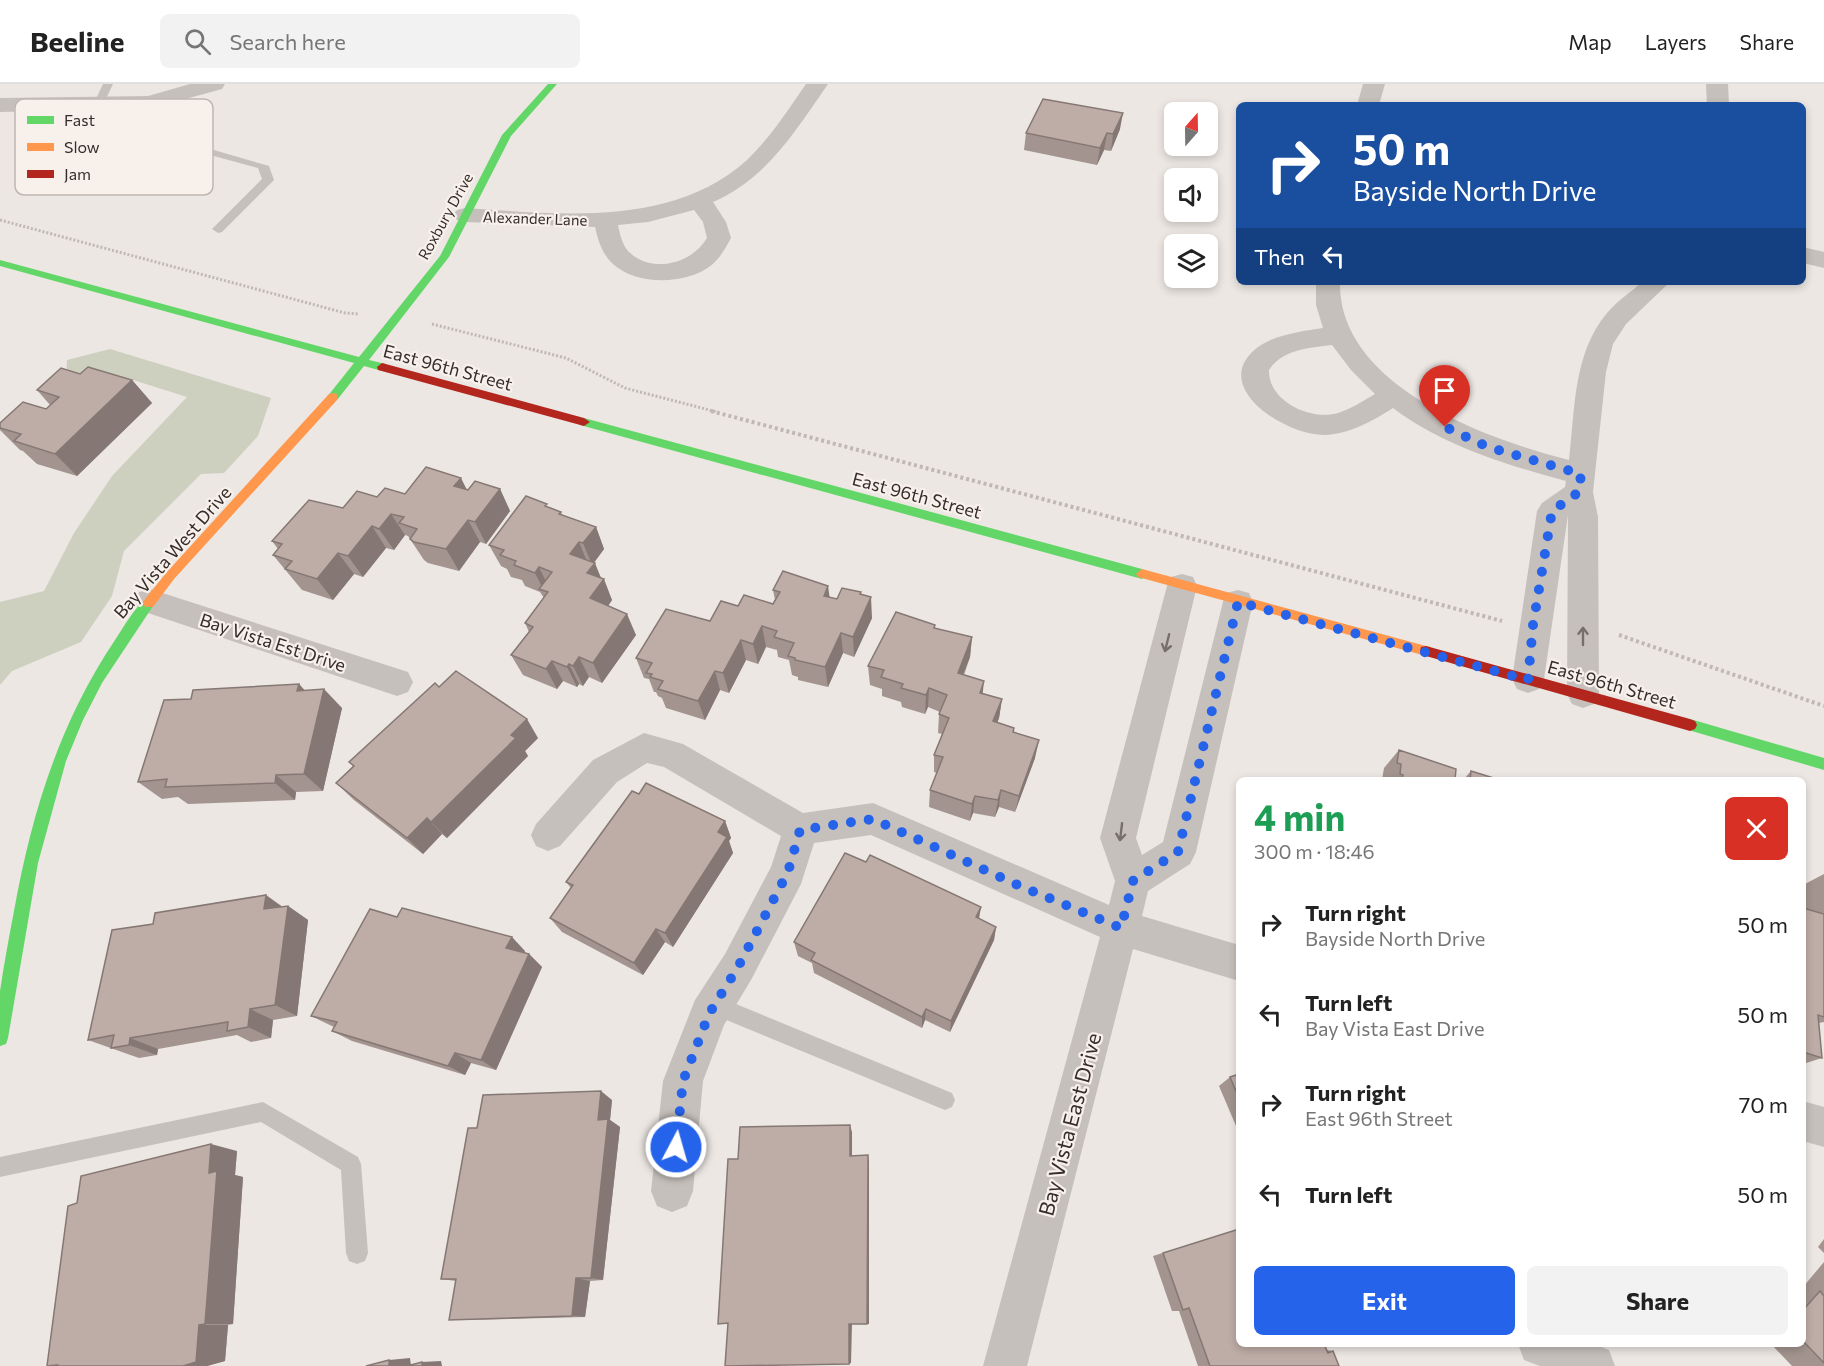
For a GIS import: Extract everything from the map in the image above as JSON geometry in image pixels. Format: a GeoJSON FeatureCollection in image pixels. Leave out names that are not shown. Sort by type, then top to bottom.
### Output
{"type":"FeatureCollection","features":[{"type":"Feature","properties":{"kind":"main road","name":"Roxbury Drive"},"geometry":{"type":"LineString","coordinates":[[362,362],[444,256],[507,135],[553,84]]}},
{"type":"Feature","properties":{"kind":"main road","name":"East 96th Street"},"geometry":{"type":"LineString","coordinates":[[0,263],[1238,602],[1583,694],[1824,764]]}},
{"type":"Feature","properties":{"kind":"main road","name":"Bay Vista West Drive"},"geometry":{"type":"LineString","coordinates":[[0,1038],[36,837],[59,760],[96,680],[150,601],[362,362]]}},
{"type":"Feature","properties":{"kind":"street"},"geometry":{"type":"LineString","coordinates":[[160,99],[213,84]]}},
{"type":"Feature","properties":{"kind":"street","name":"Alexander Lane"},"geometry":{"type":"LineString","coordinates":[[465,214],[536,220],[605,219],[658,212],[697,199],[744,174],[777,140],[817,84]]}},
{"type":"Feature","properties":{"kind":"street"},"geometry":{"type":"LineString","coordinates":[[1369,102],[1374,84]]}},
{"type":"Feature","properties":{"kind":"street"},"geometry":{"type":"LineString","coordinates":[[1717,84],[1718,102]]}},
{"type":"Feature","properties":{"kind":"street"},"geometry":{"type":"LineString","coordinates":[[56,99],[103,94],[132,99]]}},
{"type":"Feature","properties":{"kind":"street"},"geometry":{"type":"LineString","coordinates":[[0,105],[15,103]]}},
{"type":"Feature","properties":{"kind":"street","name":"Alexander Lane"},"geometry":{"type":"LineString","coordinates":[[605,219],[613,247],[631,265],[660,271],[676,270],[695,264],[706,256],[719,238],[718,228],[712,217],[697,199]]}},
{"type":"Feature","properties":{"kind":"street"},"geometry":{"type":"LineString","coordinates":[[1806,256],[1824,260]]}},
{"type":"Feature","properties":{"kind":"street"},"geometry":{"type":"LineString","coordinates":[[1328,285],[1329,313],[1339,335],[1359,362],[1393,394],[1424,417],[1488,447],[1580,483]]}},
{"type":"Feature","properties":{"kind":"street"},"geometry":{"type":"LineString","coordinates":[[1583,694],[1583,517],[1580,483],[1593,372],[1600,343],[1617,318],[1655,285]]}},
{"type":"Feature","properties":{"kind":"street"},"geometry":{"type":"LineString","coordinates":[[1339,335],[1291,344],[1263,357],[1257,368],[1256,379],[1261,394],[1273,408],[1289,417],[1324,425],[1358,417],[1393,394]]}},
{"type":"Feature","properties":{"kind":"street"},"geometry":{"type":"LineString","coordinates":[[1528,680],[1533,625],[1552,511],[1580,483]]}},
{"type":"Feature","properties":{"kind":"street"},"geometry":{"type":"LineString","coordinates":[[1182,586],[1118,838],[1133,881],[1178,852],[1238,602]]}},
{"type":"Feature","properties":{"kind":"street","name":"Bay Vista Est Drive"},"geometry":{"type":"LineString","coordinates":[[150,601],[397,682]]}},
{"type":"Feature","properties":{"kind":"street"},"geometry":{"type":"LineString","coordinates":[[548,835],[605,771],[644,748],[671,754],[800,830],[873,819],[1020,886],[1121,928],[1236,962]]}},
{"type":"Feature","properties":{"kind":"street"},"geometry":{"type":"LineString","coordinates":[[672,1191],[683,1081],[714,1005],[738,967],[788,872],[800,830]]}},
{"type":"Feature","properties":{"kind":"street","name":"Bay Vista East Drive"},"geometry":{"type":"LineString","coordinates":[[1005,1366],[1133,881]]}},
{"type":"Feature","properties":{"kind":"street"},"geometry":{"type":"LineString","coordinates":[[1806,1122],[1824,1127]]}},
{"type":"Feature","properties":{"kind":"street"},"geometry":{"type":"LineString","coordinates":[[1547,1347],[1593,1366]]}},
{"type":"Feature","properties":{"kind":"lane"},"geometry":{"type":"LineString","coordinates":[[213,152],[264,166],[268,180],[218,229]]}},
{"type":"Feature","properties":{"kind":"lane"},"geometry":{"type":"LineString","coordinates":[[714,1005],[945,1100]]}},
{"type":"Feature","properties":{"kind":"lane"},"geometry":{"type":"LineString","coordinates":[[0,1167],[263,1112],[351,1164],[357,1253]]}},
{"type":"Feature","properties":{"kind":"path"},"geometry":{"type":"LineString","coordinates":[[0,220],[345,313],[429,323],[566,358],[625,388],[1499,621],[1533,625]]}},
{"type":"Feature","properties":{"kind":"path"},"geometry":{"type":"LineString","coordinates":[[1583,631],[1615,633],[1824,706]]}},
{"type":"Feature","properties":{"kind":"green space"},"geometry":{"type":"Polygon","coordinates":[[[110,349],[271,398],[258,436],[224,473],[201,474],[124,551],[112,596],[81,642],[12,671],[0,685],[0,602],[44,591],[74,533],[112,476],[187,397],[133,380],[107,385],[66,381],[67,360],[110,349]]]}},
{"type":"Feature","properties":{"kind":"building"},"geometry":{"type":"Polygon","coordinates":[[[1043,99],[1123,113],[1113,134],[1107,133],[1100,148],[1026,133],[1043,99]]]}},
{"type":"Feature","properties":{"kind":"building"},"geometry":{"type":"Polygon","coordinates":[[[88,367],[132,380],[55,454],[14,441],[21,434],[0,428],[0,423],[23,402],[46,409],[59,397],[37,390],[61,368],[80,374],[88,367]]]}},
{"type":"Feature","properties":{"kind":"building"},"geometry":{"type":"Polygon","coordinates":[[[426,467],[461,478],[454,486],[468,490],[475,481],[500,489],[475,522],[468,520],[446,549],[414,542],[410,539],[417,529],[399,523],[404,517],[391,514],[379,529],[372,526],[348,556],[338,553],[317,579],[285,569],[292,561],[273,555],[282,544],[272,541],[309,500],[343,508],[357,491],[377,497],[385,488],[405,494],[426,467]]]}},
{"type":"Feature","properties":{"kind":"building"},"geometry":{"type":"Polygon","coordinates":[[[526,496],[547,504],[545,506],[561,512],[559,514],[596,527],[583,543],[579,542],[570,554],[595,563],[587,573],[604,579],[590,598],[627,614],[593,663],[579,657],[573,666],[569,664],[567,667],[552,661],[546,669],[511,655],[533,627],[525,623],[548,592],[539,589],[552,572],[539,567],[535,573],[514,565],[516,561],[500,555],[504,550],[489,545],[526,496]]]}},
{"type":"Feature","properties":{"kind":"building"},"geometry":{"type":"Polygon","coordinates":[[[783,571],[828,586],[824,596],[837,599],[842,588],[861,592],[860,594],[871,597],[853,637],[841,633],[825,667],[795,660],[788,656],[794,643],[774,637],[777,631],[762,626],[753,644],[741,640],[723,673],[715,671],[698,701],[658,689],[663,681],[650,677],[652,674],[646,673],[652,663],[636,658],[666,609],[710,621],[721,601],[738,606],[744,595],[773,604],[780,592],[773,590],[783,571]]]}},
{"type":"Feature","properties":{"kind":"building"},"geometry":{"type":"Polygon","coordinates":[[[896,612],[935,625],[934,628],[972,637],[958,673],[984,681],[980,693],[1002,699],[993,721],[1014,728],[1013,732],[1039,740],[1019,796],[1001,790],[998,800],[975,796],[972,804],[930,790],[943,757],[934,755],[949,718],[939,714],[947,695],[929,688],[926,695],[901,688],[903,684],[881,677],[884,670],[868,666],[896,612]]]}},
{"type":"Feature","properties":{"kind":"building"},"geometry":{"type":"Polygon","coordinates":[[[456,671],[527,719],[511,735],[516,738],[431,822],[427,818],[407,838],[336,783],[354,766],[349,762],[435,683],[439,687],[456,671]]]}},
{"type":"Feature","properties":{"kind":"building"},"geometry":{"type":"Polygon","coordinates":[[[299,684],[297,691],[324,689],[304,774],[276,775],[275,783],[165,787],[167,779],[138,782],[164,700],[191,699],[193,690],[299,684]]]}},
{"type":"Feature","properties":{"kind":"building"},"geometry":{"type":"Polygon","coordinates":[[[1399,750],[1456,769],[1455,777],[1403,777],[1400,774],[1401,764],[1397,763],[1399,750]]]}},
{"type":"Feature","properties":{"kind":"building"},"geometry":{"type":"Polygon","coordinates":[[[1471,771],[1490,777],[1470,777],[1471,771]]]}},
{"type":"Feature","properties":{"kind":"building"},"geometry":{"type":"Polygon","coordinates":[[[646,783],[725,821],[718,832],[727,837],[665,933],[656,929],[634,963],[550,918],[573,885],[566,882],[632,791],[639,794],[646,783]]]}},
{"type":"Feature","properties":{"kind":"building"},"geometry":{"type":"Polygon","coordinates":[[[845,853],[866,862],[870,855],[981,907],[976,917],[996,927],[951,1021],[926,1009],[922,1017],[811,960],[815,953],[794,942],[845,853]]]}},
{"type":"Feature","properties":{"kind":"building"},"geometry":{"type":"Polygon","coordinates":[[[266,895],[264,909],[288,906],[275,1005],[250,1009],[248,1027],[227,1031],[228,1022],[130,1038],[129,1045],[111,1048],[114,1035],[88,1040],[112,930],[153,924],[155,913],[266,895]]]}},
{"type":"Feature","properties":{"kind":"building"},"geometry":{"type":"Polygon","coordinates":[[[402,908],[512,937],[506,948],[529,954],[481,1060],[455,1053],[448,1066],[332,1031],[337,1022],[311,1016],[370,909],[397,917],[402,908]]]}},
{"type":"Feature","properties":{"kind":"building"},"geometry":{"type":"Polygon","coordinates":[[[1806,909],[1824,914],[1824,1017],[1818,1015],[1822,1058],[1806,1053],[1806,909]]]}},
{"type":"Feature","properties":{"kind":"building"},"geometry":{"type":"Polygon","coordinates":[[[1236,1075],[1236,1091],[1230,1077],[1236,1075]]]}},
{"type":"Feature","properties":{"kind":"building"},"geometry":{"type":"Polygon","coordinates":[[[601,1091],[598,1120],[608,1119],[591,1278],[576,1278],[572,1316],[449,1320],[456,1279],[441,1279],[468,1128],[477,1128],[483,1095],[601,1091]]]}},
{"type":"Feature","properties":{"kind":"building"},"geometry":{"type":"Polygon","coordinates":[[[850,1125],[850,1156],[868,1155],[867,1324],[849,1324],[849,1364],[725,1366],[728,1323],[718,1324],[728,1159],[738,1159],[740,1127],[850,1125]]]}},
{"type":"Feature","properties":{"kind":"building"},"geometry":{"type":"Polygon","coordinates":[[[211,1144],[209,1173],[217,1171],[205,1324],[199,1325],[196,1362],[183,1366],[47,1366],[68,1206],[77,1203],[81,1176],[211,1144]]]}},
{"type":"Feature","properties":{"kind":"building"},"geometry":{"type":"Polygon","coordinates":[[[1236,1230],[1236,1347],[1325,1347],[1328,1353],[1333,1351],[1339,1366],[1210,1366],[1189,1308],[1183,1310],[1163,1253],[1236,1230]]]}},
{"type":"Feature","properties":{"kind":"building"},"geometry":{"type":"Polygon","coordinates":[[[1820,1291],[1824,1296],[1824,1363],[1806,1344],[1806,1307],[1820,1291]]]}},
{"type":"Feature","properties":{"kind":"building"},"geometry":{"type":"Polygon","coordinates":[[[389,1360],[389,1366],[366,1366],[389,1360]]]}},
{"type":"Feature","properties":{"kind":"building"},"geometry":{"type":"Polygon","coordinates":[[[422,1362],[422,1366],[407,1366],[422,1362]]]}},
{"type":"Feature","properties":{"kind":"traffic: fast"},"geometry":{"type":"LineString","coordinates":[[333,397],[444,257],[507,135],[553,84]]}},
{"type":"Feature","properties":{"kind":"traffic: fast"},"geometry":{"type":"LineString","coordinates":[[0,263],[382,367]]}},
{"type":"Feature","properties":{"kind":"traffic: fast"},"geometry":{"type":"LineString","coordinates":[[584,422],[1142,574]]}},
{"type":"Feature","properties":{"kind":"traffic: fast"},"geometry":{"type":"LineString","coordinates":[[0,1038],[31,863],[59,761],[76,719],[98,679],[122,640],[149,603]]}},
{"type":"Feature","properties":{"kind":"traffic: fast"},"geometry":{"type":"LineString","coordinates":[[1690,725],[1824,764]]}},
{"type":"Feature","properties":{"kind":"traffic: slow"},"geometry":{"type":"LineString","coordinates":[[149,603],[170,576],[333,397]]}},
{"type":"Feature","properties":{"kind":"traffic: slow"},"geometry":{"type":"LineString","coordinates":[[1142,574],[1426,651]]}},
{"type":"Feature","properties":{"kind":"traffic: jam"},"geometry":{"type":"LineString","coordinates":[[382,367],[584,422]]}},
{"type":"Feature","properties":{"kind":"traffic: jam"},"geometry":{"type":"LineString","coordinates":[[1426,651],[1690,725]]}},
{"type":"Feature","properties":{"kind":"route"},"geometry":{"type":"LineString","coordinates":[[676,1147],[683,1081],[709,1014],[738,967],[788,872],[800,830],[873,819],[1020,886],[1121,928],[1133,881],[1178,852],[1238,602],[1528,680],[1533,625],[1552,511],[1579,492],[1581,474],[1488,447],[1445,427]]}}]}
